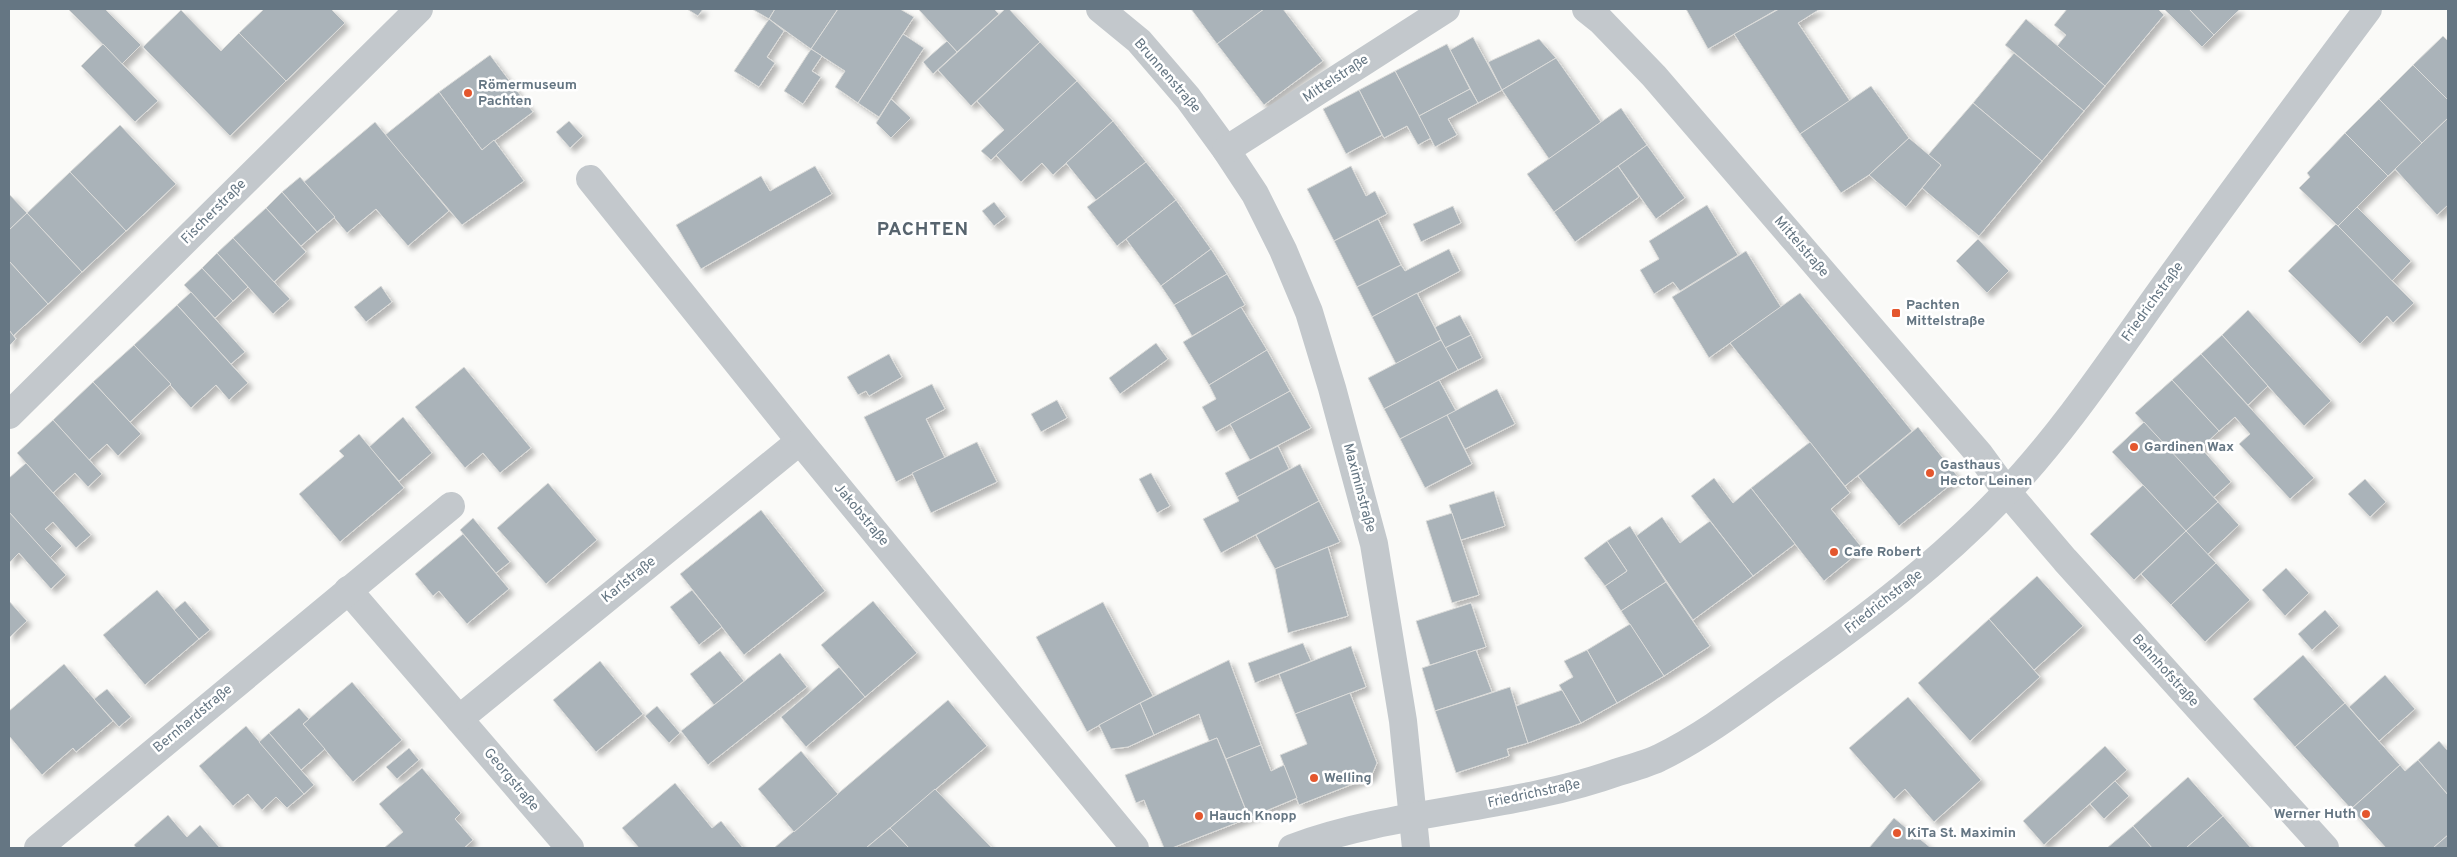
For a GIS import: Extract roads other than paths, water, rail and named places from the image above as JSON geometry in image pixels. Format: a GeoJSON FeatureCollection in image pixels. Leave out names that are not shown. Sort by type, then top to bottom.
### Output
{"type":"FeatureCollection","features":[{"type":"Feature","properties":{"kind":"street","name":"Fischerstraße"},"geometry":{"type":"LineString","coordinates":[[9,415],[419,9]]}},
{"type":"Feature","properties":{"kind":"street","name":"Brunnenstraße"},"geometry":{"type":"LineString","coordinates":[[1100,9],[1139,42],[1188,98],[1226,150]]}},
{"type":"Feature","properties":{"kind":"street","name":"Mittelstraße"},"geometry":{"type":"LineString","coordinates":[[1226,150],[1446,9]]}},
{"type":"Feature","properties":{"kind":"street","name":"Mittelstraße"},"geometry":{"type":"LineString","coordinates":[[1586,9],[1601,21],[1654,76],[1980,455],[2007,492]]}},
{"type":"Feature","properties":{"kind":"street","name":"Friedrichstraße"},"geometry":{"type":"LineString","coordinates":[[1292,848],[1325,836],[1412,816],[1525,798],[1596,780],[1657,758],[1716,724],[1907,586],[1960,540],[2007,492],[2044,450],[2094,385],[2270,140],[2368,9]]}},
{"type":"Feature","properties":{"kind":"street","name":"Maximinstraße"},"geometry":{"type":"LineString","coordinates":[[1226,150],[1255,194],[1283,250],[1309,312],[1332,388],[1374,544],[1403,721],[1416,848]]}},
{"type":"Feature","properties":{"kind":"street","name":"Jakobstraße"},"geometry":{"type":"LineString","coordinates":[[590,179],[800,441],[1135,848]]}},
{"type":"Feature","properties":{"kind":"street","name":"Karlstraße"},"geometry":{"type":"LineString","coordinates":[[459,719],[800,441]]}},
{"type":"Feature","properties":{"kind":"street","name":"Bahnhofstraße"},"geometry":{"type":"LineString","coordinates":[[2007,492],[2065,560],[2325,848]]}},
{"type":"Feature","properties":{"kind":"street","name":"Bernhardstraße"},"geometry":{"type":"LineString","coordinates":[[38,848],[450,506]]}},
{"type":"Feature","properties":{"kind":"street"},"geometry":{"type":"LineString","coordinates":[[348,590],[459,719]]}},
{"type":"Feature","properties":{"kind":"street","name":"Georgstraße"},"geometry":{"type":"LineString","coordinates":[[459,719],[563,846]]}},
{"type":"Feature","properties":{"kind":"place","name":"Römermuseum Pachten"},"geometry":{"type":"Point","coordinates":[468,93]}},
{"type":"Feature","properties":{"kind":"place","name":"Pachten Mittelstraße"},"geometry":{"type":"Point","coordinates":[1896,313]}},
{"type":"Feature","properties":{"kind":"place","name":"Gardinen Wax"},"geometry":{"type":"Point","coordinates":[2134,447]}},
{"type":"Feature","properties":{"kind":"place","name":"Gasthaus Hector Leinen"},"geometry":{"type":"Point","coordinates":[1930,473]}},
{"type":"Feature","properties":{"kind":"place","name":"Cafe Robert"},"geometry":{"type":"Point","coordinates":[1834,552]}},
{"type":"Feature","properties":{"kind":"place","name":"Welling"},"geometry":{"type":"Point","coordinates":[1314,778]}},
{"type":"Feature","properties":{"kind":"place","name":"Werner Huth"},"geometry":{"type":"Point","coordinates":[2366,814]}},
{"type":"Feature","properties":{"kind":"place","name":"Hauch Knopp"},"geometry":{"type":"Point","coordinates":[1199,816]}},
{"type":"Feature","properties":{"kind":"place","name":"KiTa St. Maximin"},"geometry":{"type":"Point","coordinates":[1897,833]}},
{"type":"Feature","properties":{"kind":"district","name":"PACHTEN"},"geometry":{"type":"Point","coordinates":[923,230]}}]}
